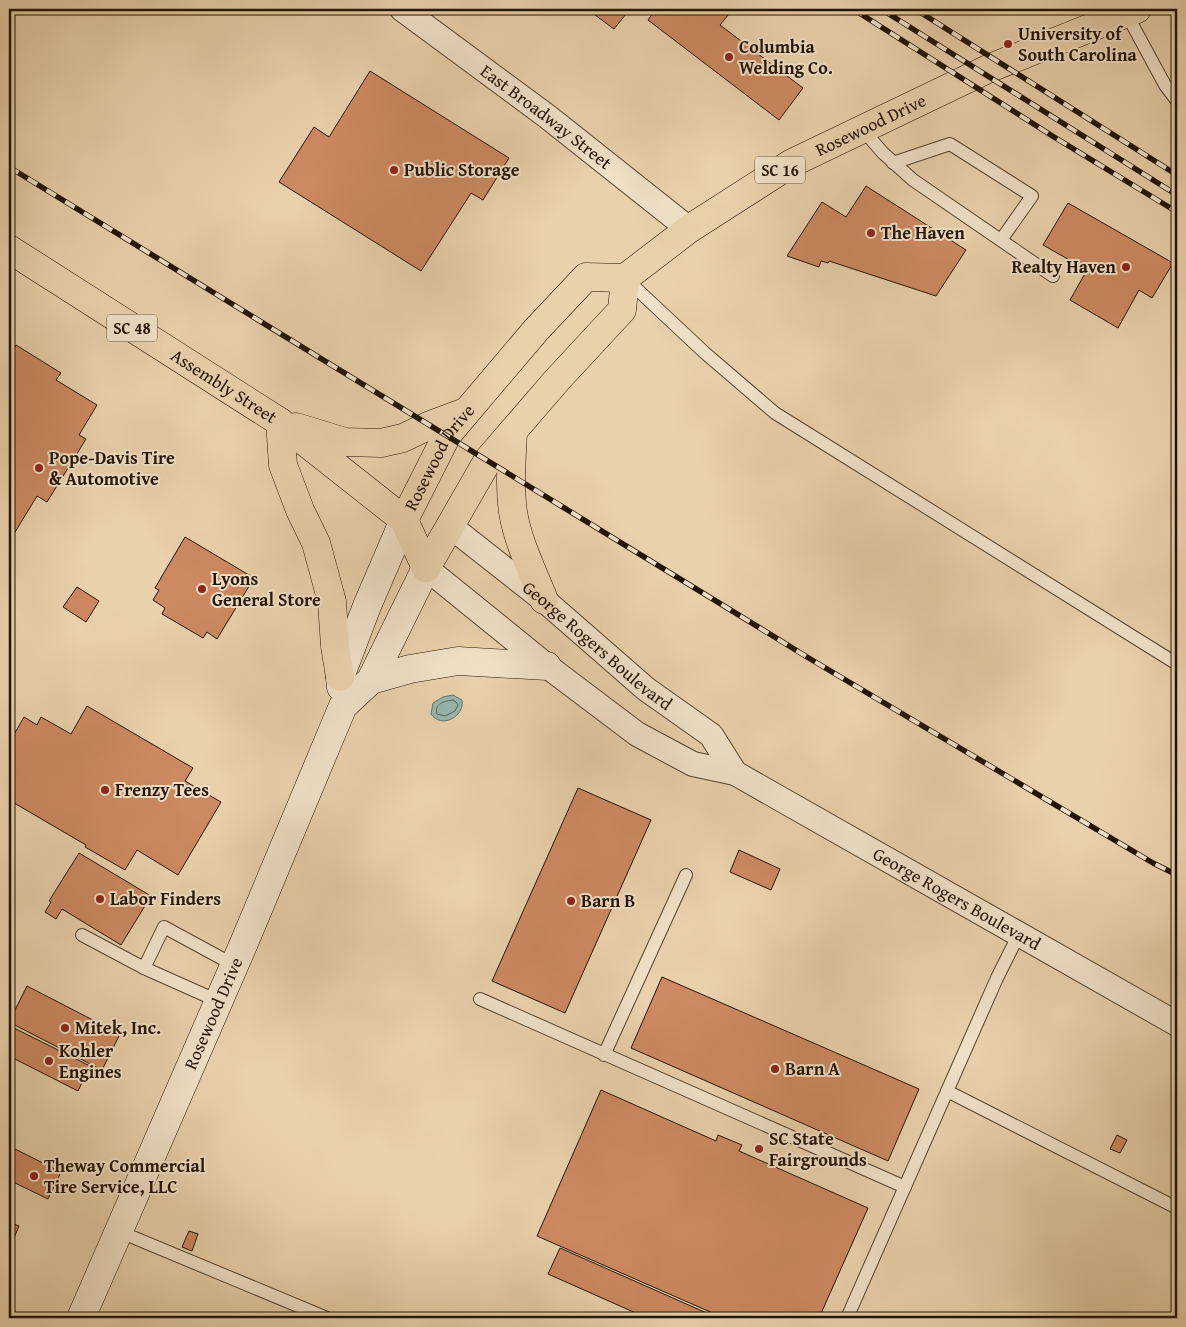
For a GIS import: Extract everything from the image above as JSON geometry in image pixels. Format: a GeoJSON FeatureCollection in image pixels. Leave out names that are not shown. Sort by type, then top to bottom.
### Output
{"type":"FeatureCollection","features":[{"type":"Feature","properties":{"kind":"main road","name":"Rosewood Drive"},"geometry":{"type":"LineString","coordinates":[[343,706],[340,677],[367,606],[404,520],[447,436],[536,330],[586,277],[625,278],[689,229],[792,163],[990,68],[1131,11]]}},
{"type":"Feature","properties":{"kind":"main road","name":"Assembly Street"},"geometry":{"type":"LineString","coordinates":[[9,249],[280,422],[404,520],[426,568]]}},
{"type":"Feature","properties":{"kind":"main road","name":"Rosewood Drive"},"geometry":{"type":"LineString","coordinates":[[80,1318],[234,965],[343,706],[371,680],[426,568],[488,460],[557,380],[622,310],[625,278]]}},
{"type":"Feature","properties":{"kind":"main road"},"geometry":{"type":"LineString","coordinates":[[340,677],[335,646],[332,602],[316,543],[300,510],[283,465],[280,422],[345,442],[382,443],[403,438],[430,425],[466,412]]}},
{"type":"Feature","properties":{"kind":"main road"},"geometry":{"type":"LineString","coordinates":[[513,431],[510,474],[513,513],[522,546],[544,600]]}},
{"type":"Feature","properties":{"kind":"main road"},"geometry":{"type":"LineString","coordinates":[[404,520],[450,526]]}},
{"type":"Feature","properties":{"kind":"main road"},"geometry":{"type":"LineString","coordinates":[[371,680],[410,669],[458,662],[547,666]]}},
{"type":"Feature","properties":{"kind":"street","name":"East Broadway Street"},"geometry":{"type":"LineString","coordinates":[[402,9],[548,117],[689,229]]}},
{"type":"Feature","properties":{"kind":"street","name":"George Rogers Boulevard"},"geometry":{"type":"LineString","coordinates":[[450,526],[544,600],[646,689],[711,735],[735,774]]}},
{"type":"Feature","properties":{"kind":"street","name":"George Rogers Boulevard"},"geometry":{"type":"LineString","coordinates":[[426,568],[547,666],[637,734],[693,764],[735,774],[1177,1024]]}},
{"type":"Feature","properties":{"kind":"lane"},"geometry":{"type":"LineString","coordinates":[[1131,11],[1165,85],[1177,101]]}},
{"type":"Feature","properties":{"kind":"lane"},"geometry":{"type":"LineString","coordinates":[[863,130],[893,163],[913,180],[1053,276]]}},
{"type":"Feature","properties":{"kind":"lane"},"geometry":{"type":"LineString","coordinates":[[893,163],[950,144],[1032,196],[1001,240]]}},
{"type":"Feature","properties":{"kind":"lane"},"geometry":{"type":"LineString","coordinates":[[625,278],[705,353],[774,413],[1177,664]]}},
{"type":"Feature","properties":{"kind":"lane"},"geometry":{"type":"LineString","coordinates":[[604,1055],[686,875]]}},
{"type":"Feature","properties":{"kind":"lane"},"geometry":{"type":"LineString","coordinates":[[144,968],[164,927],[234,965]]}},
{"type":"Feature","properties":{"kind":"lane"},"geometry":{"type":"LineString","coordinates":[[848,1318],[997,978],[1019,934]]}},
{"type":"Feature","properties":{"kind":"lane"},"geometry":{"type":"LineString","coordinates":[[82,935],[144,968],[218,1001]]}},
{"type":"Feature","properties":{"kind":"lane"},"geometry":{"type":"LineString","coordinates":[[480,1000],[905,1187]]}},
{"type":"Feature","properties":{"kind":"lane"},"geometry":{"type":"LineString","coordinates":[[947,1091],[1177,1208]]}},
{"type":"Feature","properties":{"kind":"lane"},"geometry":{"type":"LineString","coordinates":[[118,1231],[326,1318]]}},
{"type":"Feature","properties":{"kind":"water"},"geometry":{"type":"Polygon","coordinates":[[[453,695],[462,700],[460,711],[456,716],[446,721],[440,721],[435,718],[431,714],[433,703],[443,697],[453,695]]]}},
{"type":"Feature","properties":{"kind":"building"},"geometry":{"type":"Polygon","coordinates":[[[587,9],[630,9],[614,29],[587,9]]]}},
{"type":"Feature","properties":{"kind":"building","name":"Columbia Welding Co."},"geometry":{"type":"Polygon","coordinates":[[[656,9],[733,9],[720,25],[803,88],[779,120],[648,20],[656,9]]]}},
{"type":"Feature","properties":{"kind":"building","name":"Public Storage"},"geometry":{"type":"Polygon","coordinates":[[[370,71],[509,158],[483,200],[471,193],[421,271],[279,182],[314,127],[329,137],[370,71]]]}},
{"type":"Feature","properties":{"kind":"building","name":"The Haven"},"geometry":{"type":"Polygon","coordinates":[[[866,186],[966,250],[936,296],[829,261],[828,263],[821,261],[819,267],[787,256],[822,202],[846,217],[866,186]]]}},
{"type":"Feature","properties":{"kind":"building","name":"Realty Haven"},"geometry":{"type":"Polygon","coordinates":[[[1068,203],[1173,263],[1152,298],[1139,290],[1118,328],[1070,300],[1087,270],[1043,245],[1068,203]]]}},
{"type":"Feature","properties":{"kind":"building","name":"Pope-Davis Tire & Automotive"},"geometry":{"type":"Polygon","coordinates":[[[16,345],[61,373],[56,380],[97,405],[79,435],[86,439],[47,502],[37,496],[9,542],[9,357],[16,345]]]}},
{"type":"Feature","properties":{"kind":"building","name":"Lyons General Store"},"geometry":{"type":"Polygon","coordinates":[[[185,537],[254,578],[217,639],[207,632],[203,638],[162,614],[165,608],[153,600],[159,590],[155,588],[185,537]]]}},
{"type":"Feature","properties":{"kind":"building"},"geometry":{"type":"Polygon","coordinates":[[[77,587],[99,601],[86,622],[63,607],[77,587]]]}},
{"type":"Feature","properties":{"kind":"building","name":"Frenzy Tees"},"geometry":{"type":"Polygon","coordinates":[[[87,706],[193,768],[185,781],[221,802],[178,875],[137,850],[125,870],[9,800],[9,743],[24,717],[37,725],[41,717],[71,734],[87,706]]]}},
{"type":"Feature","properties":{"kind":"building","name":"Barn B"},"geometry":{"type":"Polygon","coordinates":[[[578,788],[651,820],[565,1013],[492,981],[578,788]]]}},
{"type":"Feature","properties":{"kind":"building"},"geometry":{"type":"Polygon","coordinates":[[[739,850],[780,869],[771,890],[730,872],[739,850]]]}},
{"type":"Feature","properties":{"kind":"building","name":"Labor Finders"},"geometry":{"type":"Polygon","coordinates":[[[79,853],[151,896],[121,945],[62,909],[56,919],[45,912],[51,902],[49,901],[79,853]]]}},
{"type":"Feature","properties":{"kind":"building","name":"Barn A"},"geometry":{"type":"Polygon","coordinates":[[[662,977],[919,1089],[888,1161],[631,1048],[662,977]]]}},
{"type":"Feature","properties":{"kind":"building","name":"Mitek, Inc."},"geometry":{"type":"Polygon","coordinates":[[[27,986],[120,1034],[102,1070],[9,1022],[27,986]]]}},
{"type":"Feature","properties":{"kind":"building","name":"Kohler Engines"},"geometry":{"type":"Polygon","coordinates":[[[10,1026],[90,1066],[78,1091],[9,1056],[10,1026]]]}},
{"type":"Feature","properties":{"kind":"building"},"geometry":{"type":"Polygon","coordinates":[[[601,1090],[716,1141],[718,1135],[742,1145],[739,1151],[868,1208],[819,1318],[724,1318],[537,1236],[601,1090]]]}},
{"type":"Feature","properties":{"kind":"building"},"geometry":{"type":"Polygon","coordinates":[[[1117,1135],[1127,1140],[1120,1153],[1110,1149],[1117,1135]]]}},
{"type":"Feature","properties":{"kind":"building","name":"Theway Commercial Tire Service, LLC"},"geometry":{"type":"Polygon","coordinates":[[[9,1146],[61,1172],[48,1199],[9,1180],[9,1146]]]}},
{"type":"Feature","properties":{"kind":"building"},"geometry":{"type":"Polygon","coordinates":[[[9,1222],[19,1226],[9,1250],[9,1222]]]}},
{"type":"Feature","properties":{"kind":"building"},"geometry":{"type":"Polygon","coordinates":[[[189,1231],[198,1234],[192,1251],[182,1247],[189,1231]]]}},
{"type":"Feature","properties":{"kind":"building"},"geometry":{"type":"Polygon","coordinates":[[[560,1248],[718,1318],[647,1318],[548,1274],[560,1248]]]}},
{"type":"Feature","properties":{"kind":"railway"},"geometry":{"type":"LineString","coordinates":[[853,9],[1054,137],[1177,212]]}},
{"type":"Feature","properties":{"kind":"railway"},"geometry":{"type":"LineString","coordinates":[[881,9],[1177,195]]}},
{"type":"Feature","properties":{"kind":"railway"},"geometry":{"type":"LineString","coordinates":[[915,9],[1177,175]]}},
{"type":"Feature","properties":{"kind":"railway"},"geometry":{"type":"LineString","coordinates":[[9,167],[812,660],[1153,863],[1177,875]]}},
{"type":"Feature","properties":{"kind":"place","name":"University of South Carolina"},"geometry":{"type":"Point","coordinates":[1008,44]}},
{"type":"Feature","properties":{"kind":"place","name":"Columbia Welding Co."},"geometry":{"type":"Point","coordinates":[729,57]}},
{"type":"Feature","properties":{"kind":"place","name":"Public Storage"},"geometry":{"type":"Point","coordinates":[394,170]}},
{"type":"Feature","properties":{"kind":"place","name":"The Haven"},"geometry":{"type":"Point","coordinates":[871,233]}},
{"type":"Feature","properties":{"kind":"place","name":"Realty Haven"},"geometry":{"type":"Point","coordinates":[1126,267]}},
{"type":"Feature","properties":{"kind":"place","name":"Pope-Davis Tire & Automotive"},"geometry":{"type":"Point","coordinates":[39,468]}},
{"type":"Feature","properties":{"kind":"place","name":"Lyons General Store"},"geometry":{"type":"Point","coordinates":[202,589]}},
{"type":"Feature","properties":{"kind":"place","name":"Frenzy Tees"},"geometry":{"type":"Point","coordinates":[105,790]}},
{"type":"Feature","properties":{"kind":"place","name":"Labor Finders"},"geometry":{"type":"Point","coordinates":[100,899]}},
{"type":"Feature","properties":{"kind":"place","name":"Barn B"},"geometry":{"type":"Point","coordinates":[571,901]}},
{"type":"Feature","properties":{"kind":"place","name":"Mitek, Inc."},"geometry":{"type":"Point","coordinates":[65,1028]}},
{"type":"Feature","properties":{"kind":"place","name":"Kohler Engines"},"geometry":{"type":"Point","coordinates":[49,1061]}},
{"type":"Feature","properties":{"kind":"place","name":"Barn A"},"geometry":{"type":"Point","coordinates":[775,1069]}},
{"type":"Feature","properties":{"kind":"place","name":"SC State Fairgrounds"},"geometry":{"type":"Point","coordinates":[759,1149]}},
{"type":"Feature","properties":{"kind":"place","name":"Theway Commercial Tire Service, LLC"},"geometry":{"type":"Point","coordinates":[34,1176]}}]}
